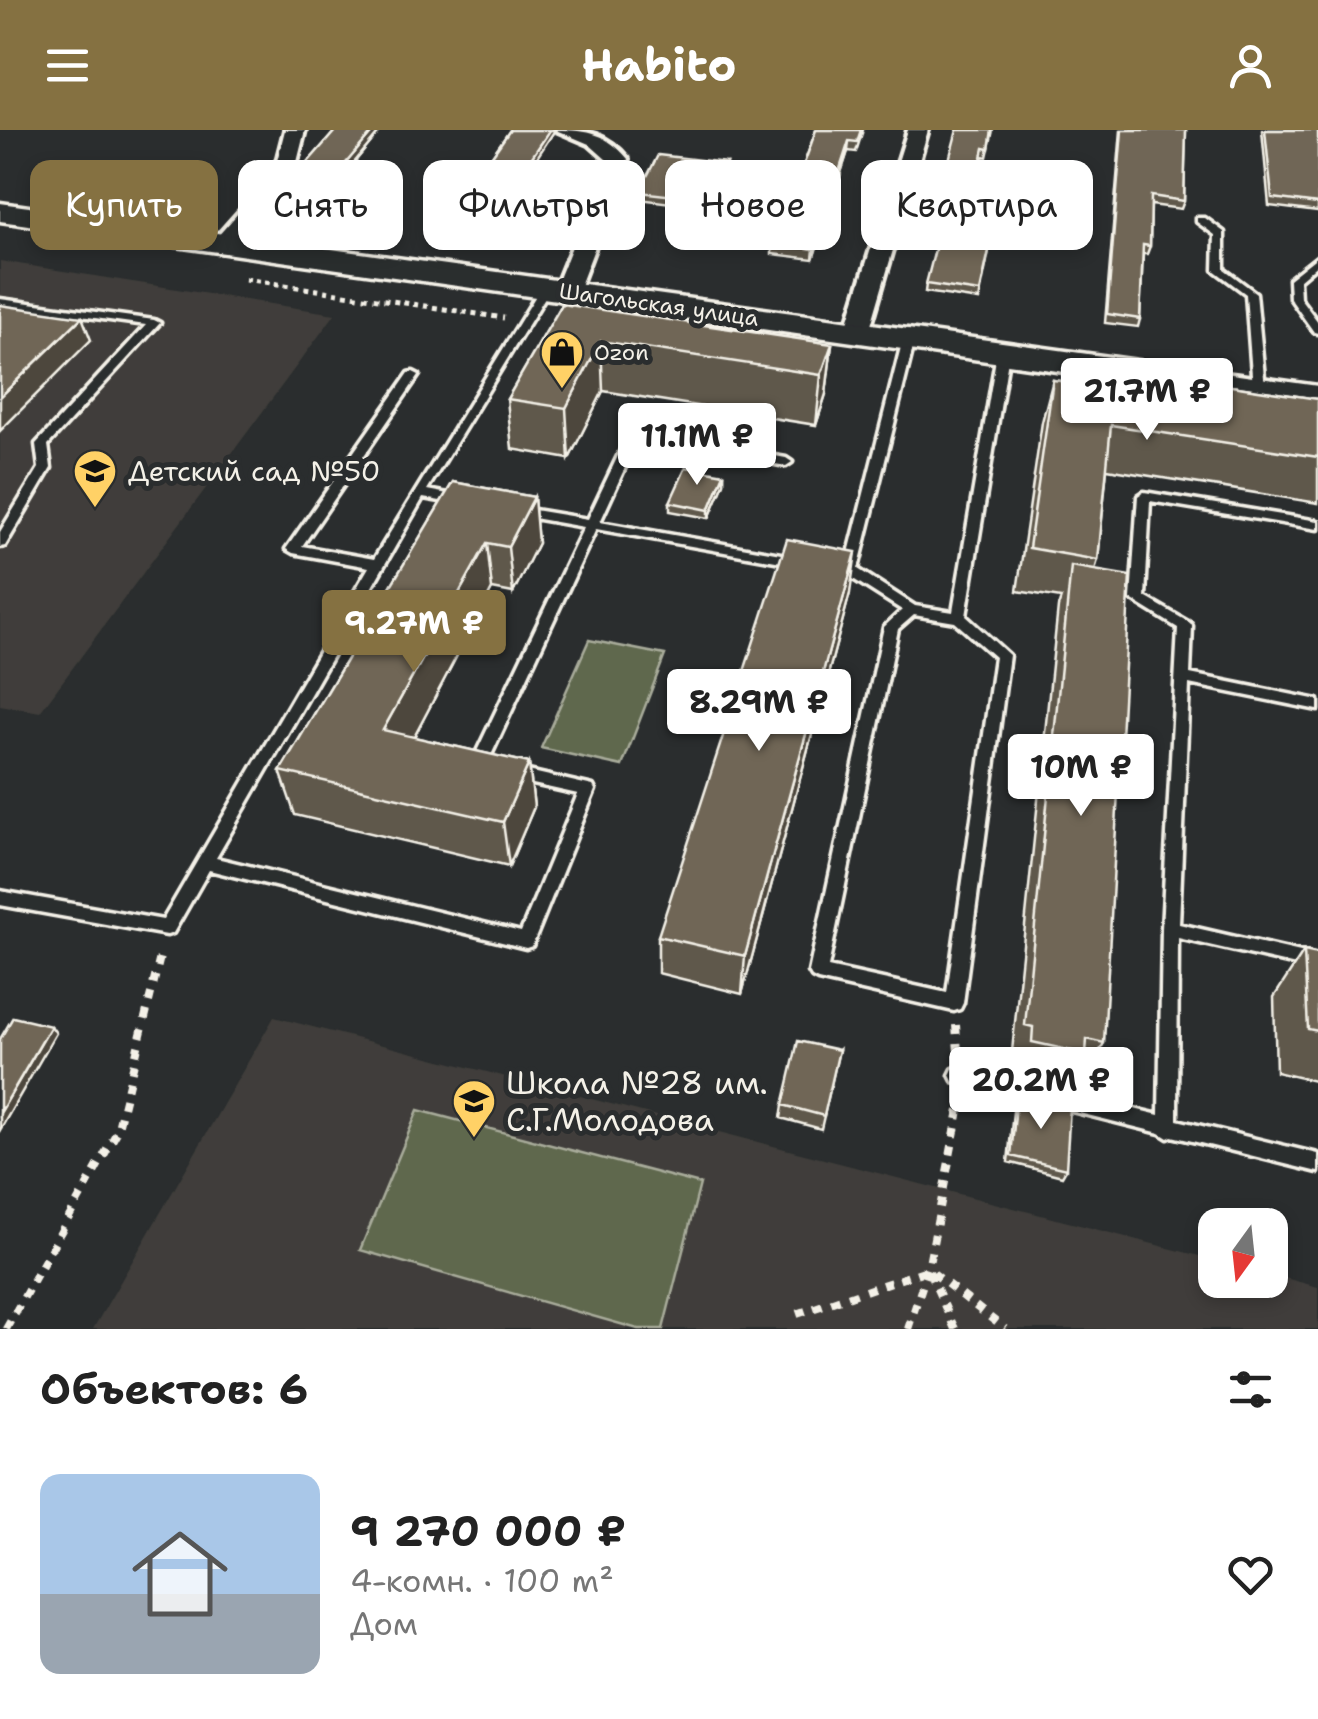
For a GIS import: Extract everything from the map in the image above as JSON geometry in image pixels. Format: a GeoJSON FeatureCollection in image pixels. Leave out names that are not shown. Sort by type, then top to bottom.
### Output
{"type":"FeatureCollection","features":[{"type":"Feature","properties":{"kind":"main road","name":"Шагольская улица"},"geometry":{"type":"LineString","coordinates":[[0,212],[1318,397]]}},
{"type":"Feature","properties":{"kind":"street"},"geometry":{"type":"LineString","coordinates":[[224,243],[284,174],[295,130]]}},
{"type":"Feature","properties":{"kind":"street"},"geometry":{"type":"LineString","coordinates":[[556,290],[618,159],[596,140],[566,130]]}},
{"type":"Feature","properties":{"kind":"street"},"geometry":{"type":"LineString","coordinates":[[857,332],[918,130]]}},
{"type":"Feature","properties":{"kind":"lane"},"geometry":{"type":"LineString","coordinates":[[1200,220],[1220,234],[1219,270],[1251,293],[1259,388]]}},
{"type":"Feature","properties":{"kind":"lane"},"geometry":{"type":"LineString","coordinates":[[1318,259],[1294,279],[1295,298],[1318,330]]}},
{"type":"Feature","properties":{"kind":"lane"},"geometry":{"type":"LineString","coordinates":[[0,898],[167,928],[419,493],[525,322],[556,290]]}},
{"type":"Feature","properties":{"kind":"lane"},"geometry":{"type":"LineString","coordinates":[[0,302],[154,323],[42,444],[45,468],[0,543]]}},
{"type":"Feature","properties":{"kind":"lane"},"geometry":{"type":"LineString","coordinates":[[851,570],[909,339]]}},
{"type":"Feature","properties":{"kind":"lane"},"geometry":{"type":"LineString","coordinates":[[959,618],[1004,353]]}},
{"type":"Feature","properties":{"kind":"lane"},"geometry":{"type":"LineString","coordinates":[[378,564],[292,549],[413,374]]}},
{"type":"Feature","properties":{"kind":"lane"},"geometry":{"type":"LineString","coordinates":[[205,862],[526,940],[587,790],[476,765],[634,435],[786,462]]}},
{"type":"Feature","properties":{"kind":"lane"},"geometry":{"type":"LineString","coordinates":[[419,493],[476,504]]}},
{"type":"Feature","properties":{"kind":"lane"},"geometry":{"type":"LineString","coordinates":[[1168,1129],[1170,928],[1186,626],[1138,600],[1144,496],[1318,525]]}},
{"type":"Feature","properties":{"kind":"lane"},"geometry":{"type":"LineString","coordinates":[[496,507],[851,570],[910,610],[959,618],[1002,655],[954,1004],[818,972],[891,627],[910,610]]}},
{"type":"Feature","properties":{"kind":"lane"},"geometry":{"type":"LineString","coordinates":[[1184,678],[1318,706]]}},
{"type":"Feature","properties":{"kind":"lane"},"geometry":{"type":"LineString","coordinates":[[1170,928],[1318,963]]}},
{"type":"Feature","properties":{"kind":"lane"},"geometry":{"type":"LineString","coordinates":[[959,1076],[1318,1163]]}},
{"type":"Feature","properties":{"kind":"path"},"geometry":{"type":"LineString","coordinates":[[234,277],[525,322]]}},
{"type":"Feature","properties":{"kind":"path"},"geometry":{"type":"LineString","coordinates":[[6,1329],[117,1132],[167,928]]}},
{"type":"Feature","properties":{"kind":"path"},"geometry":{"type":"LineString","coordinates":[[908,1329],[928,1270],[961,1104],[954,1004]]}},
{"type":"Feature","properties":{"kind":"path"},"geometry":{"type":"LineString","coordinates":[[798,1314],[928,1270]]}},
{"type":"Feature","properties":{"kind":"path"},"geometry":{"type":"LineString","coordinates":[[928,1270],[956,1329]]}},
{"type":"Feature","properties":{"kind":"path"},"geometry":{"type":"LineString","coordinates":[[928,1270],[1005,1329]]}},
{"type":"Feature","properties":{"kind":"shaded area","name":"Детский сад №50"},"geometry":{"type":"Polygon","coordinates":[[[0,261],[335,314],[40,712],[0,705],[0,261]]]}},
{"type":"Feature","properties":{"kind":"shaded area","name":"Школа №28 им. С.Г.Молодова"},"geometry":{"type":"Polygon","coordinates":[[[274,1017],[1198,1256],[1198,1298],[1288,1298],[1288,1279],[1318,1287],[1318,1329],[93,1329],[274,1017]]]}},
{"type":"Feature","properties":{"kind":"green space"},"geometry":{"type":"Polygon","coordinates":[[[589,640],[665,655],[622,766],[541,748],[589,640]]]}},
{"type":"Feature","properties":{"kind":"green space"},"geometry":{"type":"Polygon","coordinates":[[[418,1110],[700,1184],[663,1329],[638,1329],[360,1250],[418,1110]]]}},
{"type":"Feature","properties":{"kind":"building"},"geometry":{"type":"Polygon","coordinates":[[[336,130],[374,130],[348,160],[310,160],[336,130]]]}},
{"type":"Feature","properties":{"kind":"building"},"geometry":{"type":"Polygon","coordinates":[[[510,130],[550,130],[530,160],[489,160],[510,130]]]}},
{"type":"Feature","properties":{"kind":"building"},"geometry":{"type":"Polygon","coordinates":[[[816,130],[861,130],[857,142],[849,141],[841,166],[841,160],[805,160],[816,130]]]}},
{"type":"Feature","properties":{"kind":"building"},"geometry":{"type":"Polygon","coordinates":[[[957,130],[992,130],[989,149],[984,148],[981,160],[949,160],[957,130]]]}},
{"type":"Feature","properties":{"kind":"building"},"geometry":{"type":"Polygon","coordinates":[[[1122,130],[1186,130],[1184,201],[1151,196],[1150,246],[1143,245],[1140,319],[1107,314],[1122,130]]]}},
{"type":"Feature","properties":{"kind":"building"},"geometry":{"type":"Polygon","coordinates":[[[1265,130],[1318,130],[1318,204],[1272,198],[1265,130]]]}},
{"type":"Feature","properties":{"kind":"building"},"geometry":{"type":"Polygon","coordinates":[[[658,155],[701,160],[665,160],[665,195],[645,193],[645,180],[658,155]]]}},
{"type":"Feature","properties":{"kind":"building"},"geometry":{"type":"Polygon","coordinates":[[[935,250],[989,250],[980,292],[926,284],[935,250]]]}},
{"type":"Feature","properties":{"kind":"building"},"geometry":{"type":"Polygon","coordinates":[[[562,304],[832,344],[821,375],[601,341],[566,408],[507,399],[562,304]]]}},
{"type":"Feature","properties":{"kind":"building"},"geometry":{"type":"Polygon","coordinates":[[[0,305],[82,317],[0,397],[0,305]]]}},
{"type":"Feature","properties":{"kind":"building"},"geometry":{"type":"Polygon","coordinates":[[[1144,373],[1318,399],[1318,457],[1111,425],[1098,560],[1029,548],[1053,380],[1143,393],[1144,373]]]}},
{"type":"Feature","properties":{"kind":"building"},"geometry":{"type":"Polygon","coordinates":[[[686,467],[724,474],[709,510],[670,502],[686,467]]]}},
{"type":"Feature","properties":{"kind":"building"},"geometry":{"type":"Polygon","coordinates":[[[453,482],[534,497],[508,547],[487,543],[383,730],[529,763],[503,822],[280,771],[453,482]]]}},
{"type":"Feature","properties":{"kind":"building"},"geometry":{"type":"Polygon","coordinates":[[[787,539],[856,552],[745,956],[658,936],[787,539]]]}},
{"type":"Feature","properties":{"kind":"building"},"geometry":{"type":"Polygon","coordinates":[[[1071,566],[1130,576],[1104,1043],[1087,1039],[1086,1054],[1032,1042],[1033,1027],[1025,1025],[1071,566]]]}},
{"type":"Feature","properties":{"kind":"building"},"geometry":{"type":"Polygon","coordinates":[[[1304,951],[1318,954],[1318,1031],[1308,1029],[1304,951]]]}},
{"type":"Feature","properties":{"kind":"building"},"geometry":{"type":"Polygon","coordinates":[[[13,1017],[51,1026],[0,1113],[0,1039],[13,1017]]]}},
{"type":"Feature","properties":{"kind":"building"},"geometry":{"type":"Polygon","coordinates":[[[798,1041],[839,1050],[824,1116],[783,1105],[798,1041]]]}},
{"type":"Feature","properties":{"kind":"building"},"geometry":{"type":"Polygon","coordinates":[[[1017,1094],[1070,1107],[1066,1169],[1011,1156],[1017,1094]]]}},
{"type":"Feature","properties":{"kind":"place","name":"Ozon"},"geometry":{"type":"Point","coordinates":[562,390]}},
{"type":"Feature","properties":{"kind":"place","name":"Детский сад №50"},"geometry":{"type":"Point","coordinates":[95,509]}},
{"type":"Feature","properties":{"kind":"place","name":"Школа №28 им. С.Г.Молодова"},"geometry":{"type":"Point","coordinates":[474,1139]}}]}
